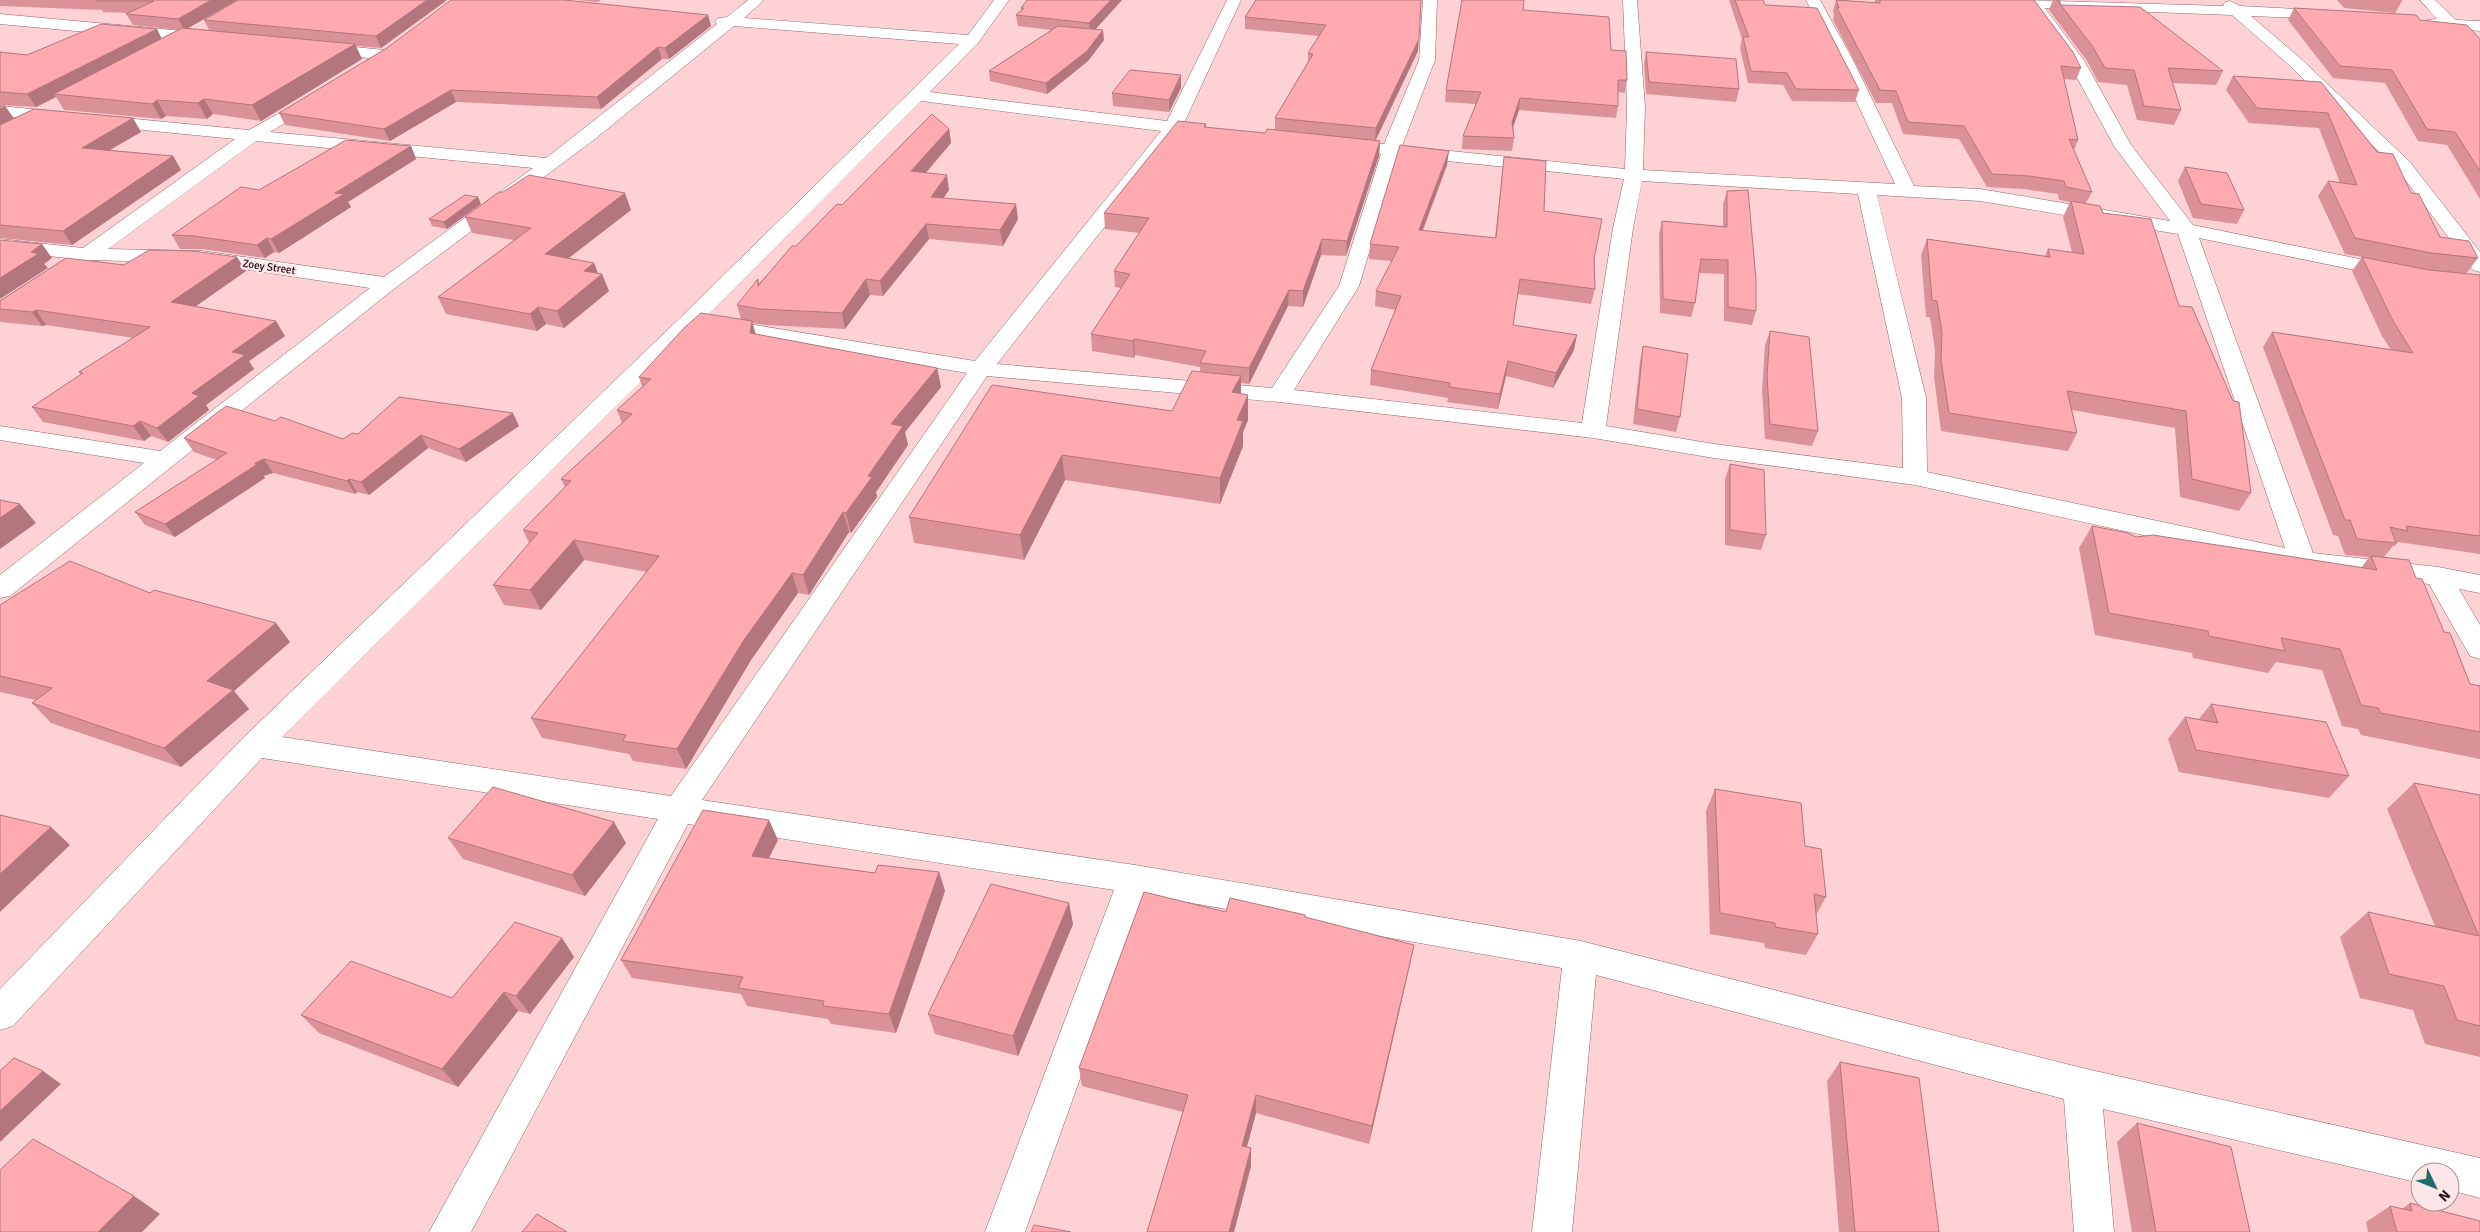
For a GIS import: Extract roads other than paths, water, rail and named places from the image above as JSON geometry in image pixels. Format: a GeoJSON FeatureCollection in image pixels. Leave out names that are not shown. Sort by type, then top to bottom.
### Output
{"type":"FeatureCollection","features":[{"type":"Feature","properties":{"kind":"street"},"geometry":{"type":"LineString","coordinates":[[0,589],[388,284],[549,164],[757,0]]}},
{"type":"Feature","properties":{"kind":"street"},"geometry":{"type":"LineString","coordinates":[[0,1014],[255,745],[690,321],[972,40],[1002,0]]}},
{"type":"Feature","properties":{"kind":"street"},"geometry":{"type":"LineString","coordinates":[[449,1232],[680,808],[981,369],[1173,127],[1234,0]]}},
{"type":"Feature","properties":{"kind":"street"},"geometry":{"type":"LineString","coordinates":[[1279,395],[1350,286],[1391,150],[1427,60],[1430,0]]}},
{"type":"Feature","properties":{"kind":"street"},"geometry":{"type":"LineString","coordinates":[[1593,431],[1623,228],[1634,176],[1636,107],[1630,0]]}},
{"type":"Feature","properties":{"kind":"street"},"geometry":{"type":"LineString","coordinates":[[1813,0],[1845,60],[1907,190]]}},
{"type":"Feature","properties":{"kind":"street"},"geometry":{"type":"LineString","coordinates":[[2427,0],[2452,25]]}},
{"type":"Feature","properties":{"kind":"street"},"geometry":{"type":"LineString","coordinates":[[2014,2],[2229,5],[2344,15]]}},
{"type":"Feature","properties":{"kind":"street"},"geometry":{"type":"LineString","coordinates":[[2032,2],[2077,62],[2123,146],[2186,230],[2303,561]]}},
{"type":"Feature","properties":{"kind":"street"},"geometry":{"type":"LineString","coordinates":[[2229,5],[2294,61],[2404,166],[2477,277]]}},
{"type":"Feature","properties":{"kind":"street"},"geometry":{"type":"LineString","coordinates":[[0,19],[220,40]]}},
{"type":"Feature","properties":{"kind":"street"},"geometry":{"type":"LineString","coordinates":[[711,20],[972,40]]}},
{"type":"Feature","properties":{"kind":"street"},"geometry":{"type":"LineString","coordinates":[[2413,21],[2480,26]]}},
{"type":"Feature","properties":{"kind":"street"},"geometry":{"type":"LineString","coordinates":[[164,50],[213,23]]}},
{"type":"Feature","properties":{"kind":"street"},"geometry":{"type":"LineString","coordinates":[[360,70],[400,44]]}},
{"type":"Feature","properties":{"kind":"street"},"geometry":{"type":"LineString","coordinates":[[307,48],[385,55]]}},
{"type":"Feature","properties":{"kind":"street"},"geometry":{"type":"LineString","coordinates":[[0,310],[87,254],[254,134],[328,90]]}},
{"type":"Feature","properties":{"kind":"street"},"geometry":{"type":"LineString","coordinates":[[915,95],[1202,130]]}},
{"type":"Feature","properties":{"kind":"street"},"geometry":{"type":"LineString","coordinates":[[14,128],[61,103]]}},
{"type":"Feature","properties":{"kind":"street"},"geometry":{"type":"LineString","coordinates":[[0,111],[36,116],[254,134],[549,164]]}},
{"type":"Feature","properties":{"kind":"street"},"geometry":{"type":"LineString","coordinates":[[1321,142],[1634,176],[1980,195],[2186,230],[2410,275]]}},
{"type":"Feature","properties":{"kind":"street"},"geometry":{"type":"LineString","coordinates":[[1866,188],[1914,398],[1915,477]]}},
{"type":"Feature","properties":{"kind":"street","name":"Zoey Street"},"geometry":{"type":"LineString","coordinates":[[0,245],[87,254],[202,257],[388,284]]}},
{"type":"Feature","properties":{"kind":"street"},"geometry":{"type":"LineString","coordinates":[[690,321],[981,369],[1279,395],[1593,431],[1714,451],[1915,477],[2303,561],[2438,576],[2480,584]]}},
{"type":"Feature","properties":{"kind":"street"},"geometry":{"type":"LineString","coordinates":[[0,433],[165,460]]}},
{"type":"Feature","properties":{"kind":"street"},"geometry":{"type":"LineString","coordinates":[[2438,576],[2480,649]]}},
{"type":"Feature","properties":{"kind":"street"},"geometry":{"type":"LineString","coordinates":[[255,745],[680,808],[1135,879],[1581,956],[2082,1086],[2480,1178]]}},
{"type":"Feature","properties":{"kind":"street"},"geometry":{"type":"LineString","coordinates":[[1005,1232],[1135,879]]}},
{"type":"Feature","properties":{"kind":"street"},"geometry":{"type":"LineString","coordinates":[[1552,1232],[1581,956]]}},
{"type":"Feature","properties":{"kind":"street"},"geometry":{"type":"LineString","coordinates":[[2082,1086],[2094,1232]]}}]}
